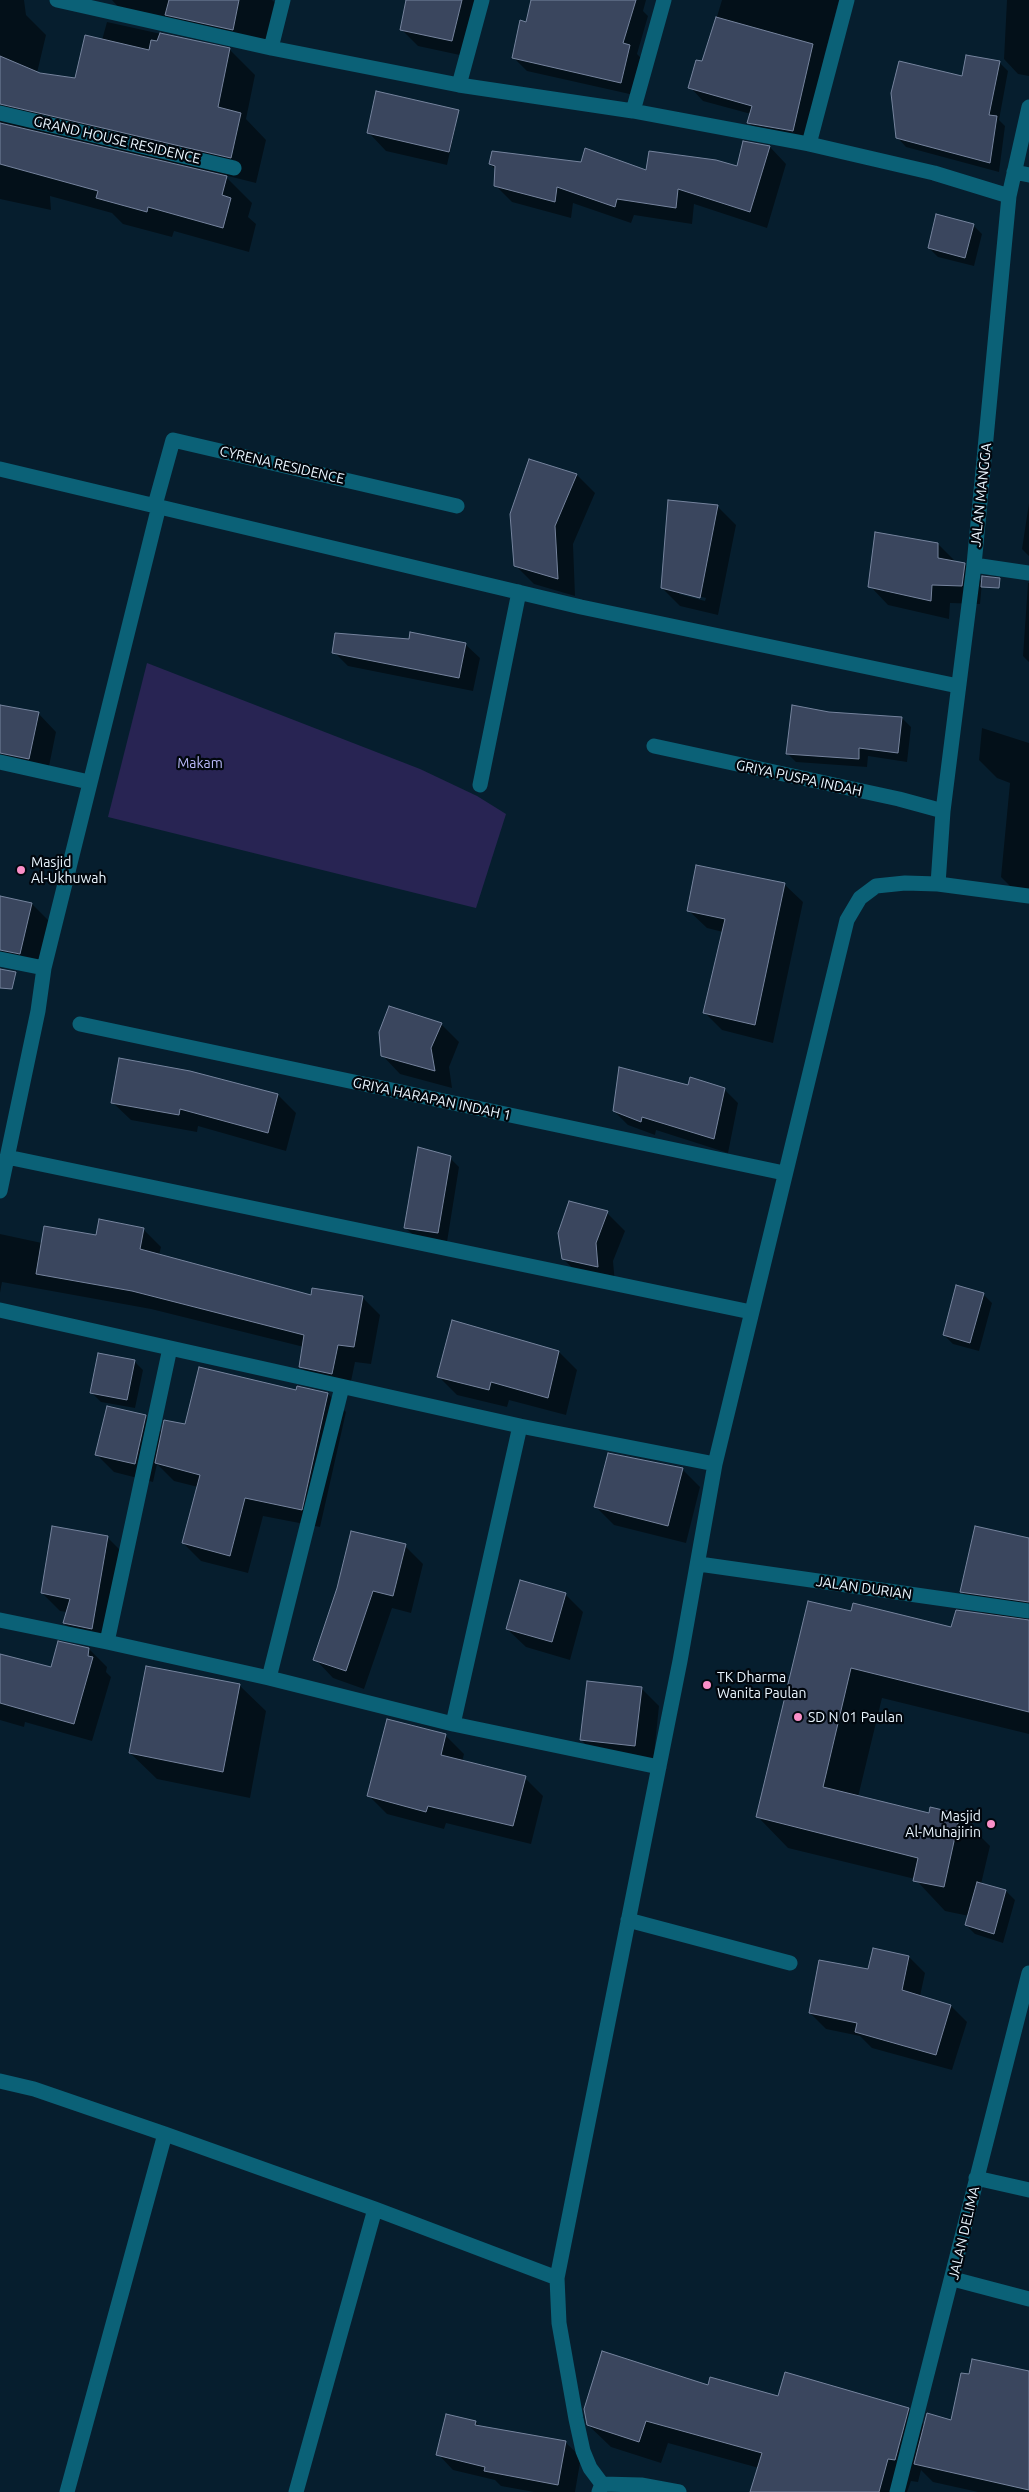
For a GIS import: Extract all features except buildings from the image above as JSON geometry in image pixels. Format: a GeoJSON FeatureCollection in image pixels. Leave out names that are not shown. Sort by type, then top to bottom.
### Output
{"type":"FeatureCollection","features":[{"type":"Feature","properties":{"kind":"street"},"geometry":{"type":"LineString","coordinates":[[57,0],[271,48],[459,85],[633,111],[809,144],[934,173],[1009,196]]}},
{"type":"Feature","properties":{"kind":"street"},"geometry":{"type":"LineString","coordinates":[[271,48],[282,0]]}},
{"type":"Feature","properties":{"kind":"street"},"geometry":{"type":"LineString","coordinates":[[459,85],[482,0]]}},
{"type":"Feature","properties":{"kind":"street"},"geometry":{"type":"LineString","coordinates":[[633,111],[664,0]]}},
{"type":"Feature","properties":{"kind":"street"},"geometry":{"type":"LineString","coordinates":[[809,144],[847,0]]}},
{"type":"Feature","properties":{"kind":"street","name":"JALAN MANGGA"},"geometry":{"type":"LineString","coordinates":[[938,884],[943,811],[974,564],[1009,196],[1029,107]]}},
{"type":"Feature","properties":{"kind":"street","name":"GRAND HOUSE RESIDENCE"},"geometry":{"type":"LineString","coordinates":[[0,113],[234,168]]}},
{"type":"Feature","properties":{"kind":"street"},"geometry":{"type":"LineString","coordinates":[[1014,172],[1029,175]]}},
{"type":"Feature","properties":{"kind":"street","name":"CYRENA RESIDENCE"},"geometry":{"type":"LineString","coordinates":[[157,506],[173,440],[457,506]]}},
{"type":"Feature","properties":{"kind":"street"},"geometry":{"type":"LineString","coordinates":[[0,469],[518,592],[958,686]]}},
{"type":"Feature","properties":{"kind":"street"},"geometry":{"type":"LineString","coordinates":[[0,1191],[38,1011],[44,968],[157,506]]}},
{"type":"Feature","properties":{"kind":"street"},"geometry":{"type":"LineString","coordinates":[[974,564],[1029,573]]}},
{"type":"Feature","properties":{"kind":"street"},"geometry":{"type":"LineString","coordinates":[[480,785],[518,592]]}},
{"type":"Feature","properties":{"kind":"street","name":"GRIYA PUSPA INDAH"},"geometry":{"type":"LineString","coordinates":[[654,746],[943,811]]}},
{"type":"Feature","properties":{"kind":"street"},"geometry":{"type":"LineString","coordinates":[[0,762],[89,782]]}},
{"type":"Feature","properties":{"kind":"street"},"geometry":{"type":"LineString","coordinates":[[679,2492],[654,2487],[600,2488],[583,2451],[576,2419],[559,2323],[557,2278],[659,1767],[715,1464],[847,920],[860,898],[876,886],[905,883],[938,884],[1029,896]]}},
{"type":"Feature","properties":{"kind":"street"},"geometry":{"type":"LineString","coordinates":[[0,959],[44,968]]}},
{"type":"Feature","properties":{"kind":"street","name":"GRIYA HARAPAN INDAH 1"},"geometry":{"type":"LineString","coordinates":[[80,1024],[784,1174]]}},
{"type":"Feature","properties":{"kind":"street"},"geometry":{"type":"LineString","coordinates":[[7,1157],[751,1312]]}},
{"type":"Feature","properties":{"kind":"street"},"geometry":{"type":"LineString","coordinates":[[0,1310],[520,1426],[715,1464]]}},
{"type":"Feature","properties":{"kind":"street"},"geometry":{"type":"LineString","coordinates":[[107,1642],[170,1348]]}},
{"type":"Feature","properties":{"kind":"street"},"geometry":{"type":"LineString","coordinates":[[269,1678],[342,1387]]}},
{"type":"Feature","properties":{"kind":"street"},"geometry":{"type":"LineString","coordinates":[[453,1724],[520,1426]]}},
{"type":"Feature","properties":{"kind":"street","name":"JALAN DURIAN"},"geometry":{"type":"LineString","coordinates":[[698,1564],[1029,1611]]}},
{"type":"Feature","properties":{"kind":"street"},"geometry":{"type":"LineString","coordinates":[[0,1620],[269,1678],[453,1724],[659,1767]]}},
{"type":"Feature","properties":{"kind":"street"},"geometry":{"type":"LineString","coordinates":[[628,1920],[790,1963]]}},
{"type":"Feature","properties":{"kind":"street","name":"JALAN DELIMA"},"geometry":{"type":"LineString","coordinates":[[897,2492],[953,2279],[976,2178],[1029,1973]]}},
{"type":"Feature","properties":{"kind":"street"},"geometry":{"type":"LineString","coordinates":[[0,2081],[34,2089],[165,2134],[375,2209],[557,2278]]}},
{"type":"Feature","properties":{"kind":"street"},"geometry":{"type":"LineString","coordinates":[[67,2492],[165,2134]]}},
{"type":"Feature","properties":{"kind":"street"},"geometry":{"type":"LineString","coordinates":[[976,2178],[1029,2190]]}},
{"type":"Feature","properties":{"kind":"street"},"geometry":{"type":"LineString","coordinates":[[296,2492],[375,2209]]}},
{"type":"Feature","properties":{"kind":"street"},"geometry":{"type":"LineString","coordinates":[[953,2279],[1029,2300]]}},
{"type":"Feature","properties":{"kind":"green space","name":"Makam"},"geometry":{"type":"Polygon","coordinates":[[[147,663],[420,769],[477,796],[506,814],[476,908],[108,817],[147,663]]]}},
{"type":"Feature","properties":{"kind":"place","name":"Masjid Al-Ukhuwah"},"geometry":{"type":"Point","coordinates":[21,870]}},
{"type":"Feature","properties":{"kind":"place","name":"TK Dharma Wanita Paulan"},"geometry":{"type":"Point","coordinates":[707,1685]}},
{"type":"Feature","properties":{"kind":"place","name":"SD N 01 Paulan"},"geometry":{"type":"Point","coordinates":[798,1717]}},
{"type":"Feature","properties":{"kind":"place","name":"Masjid Al-Muhajirin"},"geometry":{"type":"Point","coordinates":[991,1824]}}]}
